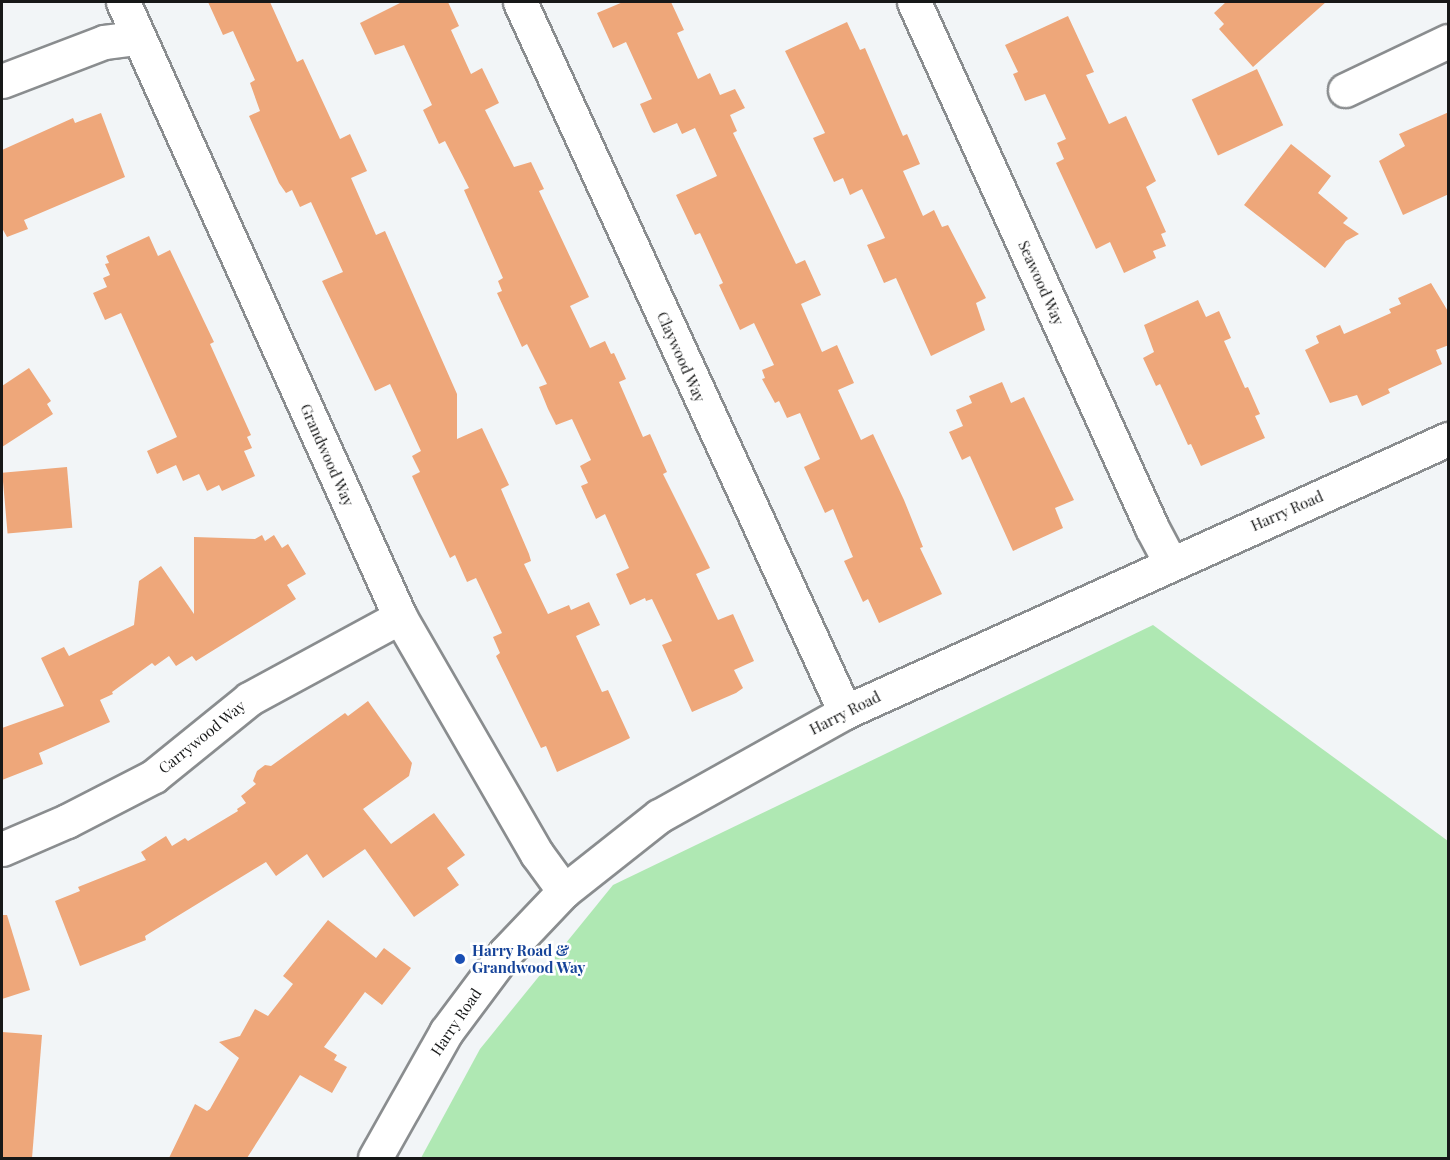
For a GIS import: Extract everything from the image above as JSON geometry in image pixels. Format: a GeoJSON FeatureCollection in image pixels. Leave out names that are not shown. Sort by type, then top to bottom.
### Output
{"type":"FeatureCollection","features":[{"type":"Feature","properties":{"kind":"street","name":"Grandwood Way"},"geometry":{"type":"LineString","coordinates":[[123,2],[400,617],[537,855],[564,891]]}},
{"type":"Feature","properties":{"kind":"street","name":"Claywood Way"},"geometry":{"type":"LineString","coordinates":[[520,2],[845,712]]}},
{"type":"Feature","properties":{"kind":"street","name":"Seawood Way"},"geometry":{"type":"LineString","coordinates":[[914,2],[1152,528],[1171,563]]}},
{"type":"Feature","properties":{"kind":"street"},"geometry":{"type":"LineString","coordinates":[[2,81],[104,42],[139,38]]}},
{"type":"Feature","properties":{"kind":"street"},"geometry":{"type":"LineString","coordinates":[[1345,90],[1449,42]]}},
{"type":"Feature","properties":{"kind":"street","name":"Harry Road"},"geometry":{"type":"LineString","coordinates":[[375,1158],[446,1032],[505,953],[564,891],[659,816],[845,712],[1449,439]]}},
{"type":"Feature","properties":{"kind":"street","name":"Carrywood Way"},"geometry":{"type":"LineString","coordinates":[[2,849],[67,821],[154,776],[249,699],[400,617]]}},
{"type":"Feature","properties":{"kind":"green space"},"geometry":{"type":"Polygon","coordinates":[[[1153,625],[1448,841],[1448,1158],[421,1158],[480,1049],[613,885],[1153,625]]]}},
{"type":"Feature","properties":{"kind":"building"},"geometry":{"type":"Polygon","coordinates":[[[208,2],[270,2],[297,62],[303,59],[340,139],[350,134],[367,171],[351,178],[376,235],[385,231],[457,394],[457,439],[482,428],[509,485],[501,489],[529,554],[531,561],[524,564],[548,614],[569,605],[571,610],[589,602],[600,625],[576,636],[602,692],[608,690],[630,738],[557,772],[546,746],[541,748],[496,656],[500,653],[493,637],[502,633],[476,578],[467,582],[455,555],[450,558],[412,476],[420,472],[412,456],[421,451],[390,384],[375,391],[322,281],[343,272],[311,202],[300,207],[292,190],[286,193],[279,183],[249,116],[260,111],[250,83],[255,80],[233,31],[223,35],[208,2]]]}},
{"type":"Feature","properties":{"kind":"building"},"geometry":{"type":"Polygon","coordinates":[[[402,2],[448,2],[459,26],[451,30],[471,74],[482,68],[499,103],[485,110],[514,167],[531,162],[544,189],[539,191],[589,297],[570,306],[590,348],[605,341],[611,354],[614,353],[626,379],[619,382],[643,437],[650,434],[667,472],[663,474],[710,568],[696,574],[718,620],[733,614],[754,661],[734,670],[743,688],[736,693],[692,712],[662,645],[672,641],[652,599],[646,601],[645,598],[630,605],[616,574],[629,568],[605,514],[596,519],[581,486],[588,483],[580,466],[591,460],[572,419],[556,425],[548,409],[539,387],[547,384],[527,344],[522,347],[497,293],[502,291],[498,281],[503,278],[464,190],[469,188],[445,141],[439,144],[423,110],[432,105],[404,45],[375,55],[360,23],[402,2]]]}},
{"type":"Feature","properties":{"kind":"building"},"geometry":{"type":"Polygon","coordinates":[[[623,2],[671,2],[684,30],[677,33],[698,79],[710,73],[720,95],[735,89],[745,108],[730,115],[737,131],[733,133],[796,264],[805,260],[821,295],[801,304],[822,352],[837,345],[854,383],[838,390],[861,440],[873,434],[904,500],[923,547],[920,548],[942,594],[879,623],[868,599],[863,602],[844,561],[853,557],[833,509],[825,513],[804,467],[820,459],[800,413],[787,418],[779,401],[775,403],[762,379],[765,378],[762,370],[774,365],[754,323],[740,330],[719,285],[723,283],[700,233],[695,235],[676,195],[717,176],[695,128],[682,134],[677,123],[654,133],[652,131],[640,104],[652,99],[626,42],[613,48],[597,13],[623,2]]]}},
{"type":"Feature","properties":{"kind":"building"},"geometry":{"type":"Polygon","coordinates":[[[1226,2],[1326,2],[1253,67],[1219,29],[1224,24],[1214,13],[1226,2]]]}},
{"type":"Feature","properties":{"kind":"building"},"geometry":{"type":"Polygon","coordinates":[[[1068,16],[1094,72],[1086,75],[1109,124],[1126,116],[1156,181],[1146,187],[1166,232],[1161,234],[1166,246],[1153,251],[1156,258],[1124,273],[1110,242],[1096,249],[1056,163],[1064,159],[1057,143],[1066,139],[1045,94],[1025,101],[1013,74],[1018,72],[1005,45],[1068,16]]]}},
{"type":"Feature","properties":{"kind":"building"},"geometry":{"type":"Polygon","coordinates":[[[847,22],[860,50],[865,48],[903,136],[907,134],[920,164],[903,171],[923,216],[934,210],[942,227],[948,225],[986,298],[976,303],[985,330],[931,356],[896,278],[884,283],[867,245],[885,238],[862,189],[850,195],[843,178],[834,182],[813,138],[825,133],[785,51],[847,22]]]}},
{"type":"Feature","properties":{"kind":"building"},"geometry":{"type":"Polygon","coordinates":[[[1257,69],[1283,125],[1218,156],[1192,99],[1257,69]]]}},
{"type":"Feature","properties":{"kind":"building"},"geometry":{"type":"Polygon","coordinates":[[[1449,112],[1449,194],[1403,215],[1379,161],[1405,146],[1399,134],[1449,112]]]}},
{"type":"Feature","properties":{"kind":"building"},"geometry":{"type":"Polygon","coordinates":[[[101,113],[125,177],[24,220],[28,229],[7,237],[2,228],[2,150],[73,118],[75,123],[101,113]]]}},
{"type":"Feature","properties":{"kind":"building"},"geometry":{"type":"Polygon","coordinates":[[[1291,144],[1331,176],[1318,193],[1348,218],[1343,223],[1359,234],[1346,241],[1325,268],[1244,205],[1291,144]]]}},
{"type":"Feature","properties":{"kind":"building"},"geometry":{"type":"Polygon","coordinates":[[[149,236],[158,256],[170,250],[214,342],[210,344],[251,435],[247,437],[252,448],[244,451],[255,476],[222,491],[219,485],[207,491],[199,474],[183,481],[176,465],[157,474],[147,451],[177,437],[121,313],[105,320],[93,293],[107,287],[103,278],[110,275],[105,264],[109,263],[106,256],[149,236]]]}},
{"type":"Feature","properties":{"kind":"building"},"geometry":{"type":"Polygon","coordinates":[[[1431,283],[1449,313],[1449,345],[1436,350],[1442,364],[1388,389],[1390,393],[1362,406],[1357,395],[1330,403],[1305,350],[1319,343],[1316,336],[1340,325],[1344,334],[1391,313],[1389,309],[1401,304],[1398,298],[1431,283]]]}},
{"type":"Feature","properties":{"kind":"building"},"geometry":{"type":"Polygon","coordinates":[[[1198,300],[1206,317],[1219,311],[1231,338],[1224,341],[1245,388],[1248,387],[1260,414],[1255,416],[1265,438],[1201,466],[1191,444],[1188,445],[1160,384],[1156,386],[1143,358],[1154,352],[1144,325],[1198,300]]]}},
{"type":"Feature","properties":{"kind":"building"},"geometry":{"type":"Polygon","coordinates":[[[29,368],[51,401],[47,404],[53,414],[2,447],[2,386],[29,368]]]}},
{"type":"Feature","properties":{"kind":"building"},"geometry":{"type":"Polygon","coordinates":[[[1002,382],[1011,403],[1024,397],[1074,500],[1055,508],[1063,528],[1013,551],[970,456],[962,460],[949,432],[963,426],[956,410],[972,403],[969,396],[1002,382]]]}},
{"type":"Feature","properties":{"kind":"building"},"geometry":{"type":"Polygon","coordinates":[[[67,467],[72,528],[8,533],[2,473],[67,467]]]}},
{"type":"Feature","properties":{"kind":"building"},"geometry":{"type":"Polygon","coordinates":[[[262,535],[265,541],[274,535],[282,548],[288,544],[306,574],[287,585],[296,599],[196,661],[192,656],[176,666],[169,656],[155,666],[152,663],[112,692],[113,694],[100,700],[110,722],[39,753],[43,764],[2,780],[2,728],[64,706],[41,658],[64,647],[69,656],[134,625],[139,581],[161,566],[194,614],[194,537],[255,539],[262,535]]]}},
{"type":"Feature","properties":{"kind":"building"},"geometry":{"type":"Polygon","coordinates":[[[368,701],[412,763],[409,776],[363,809],[391,844],[434,813],[465,855],[447,868],[459,885],[414,917],[365,849],[323,878],[307,854],[276,876],[266,862],[145,936],[146,940],[80,966],[55,901],[80,891],[78,887],[146,860],[141,852],[166,836],[172,846],[185,838],[188,841],[238,811],[237,809],[246,803],[241,796],[256,784],[253,781],[257,771],[265,765],[271,766],[345,713],[348,716],[368,701]]]}},
{"type":"Feature","properties":{"kind":"building"},"geometry":{"type":"Polygon","coordinates":[[[2,915],[7,915],[30,990],[2,999],[2,915]]]}},
{"type":"Feature","properties":{"kind":"building"},"geometry":{"type":"Polygon","coordinates":[[[328,920],[376,958],[384,948],[411,968],[382,1005],[365,992],[324,1047],[337,1055],[334,1060],[347,1067],[332,1093],[300,1075],[247,1158],[169,1158],[195,1104],[207,1111],[210,1109],[239,1058],[219,1042],[240,1036],[255,1009],[268,1016],[293,984],[283,976],[328,920]]]}},
{"type":"Feature","properties":{"kind":"building"},"geometry":{"type":"Polygon","coordinates":[[[2,1032],[42,1035],[32,1158],[2,1158],[2,1032]]]}},
{"type":"Feature","properties":{"kind":"place","name":"Harry Road & Grandwood Way"},"geometry":{"type":"Point","coordinates":[460,959]}}]}
